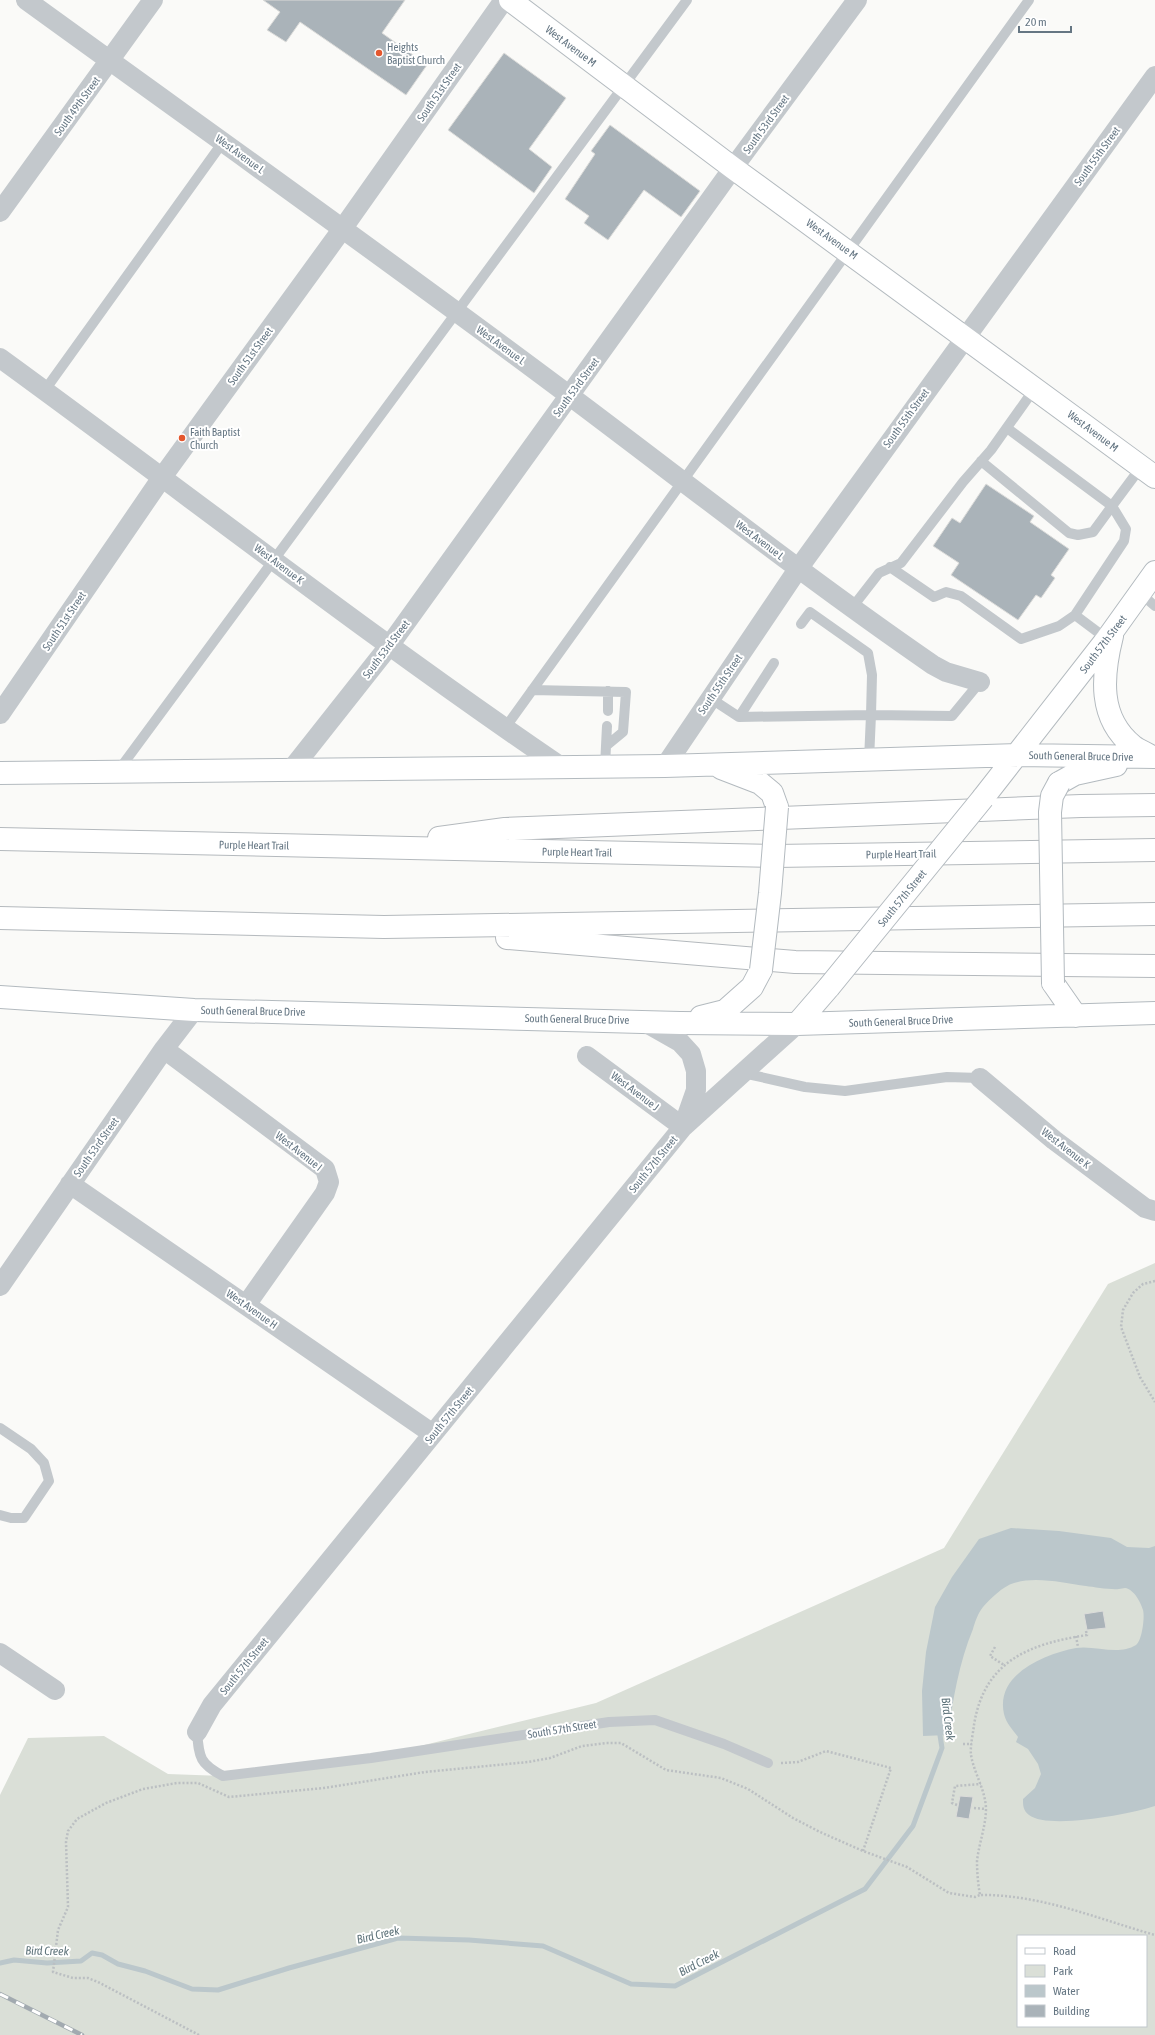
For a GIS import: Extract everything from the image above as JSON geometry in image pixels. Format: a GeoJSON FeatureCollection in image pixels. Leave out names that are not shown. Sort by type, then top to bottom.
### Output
{"type":"FeatureCollection","features":[{"type":"Feature","properties":{"kind":"main road","name":"West Avenue M"},"geometry":{"type":"LineString","coordinates":[[510,0],[733,168],[965,336],[1148,472]]}},
{"type":"Feature","properties":{"kind":"main road","name":"South 57th Street"},"geometry":{"type":"LineString","coordinates":[[798,1024],[830,987],[1018,755],[1110,635],[1147,599],[1155,572]]}},
{"type":"Feature","properties":{"kind":"main road"},"geometry":{"type":"LineString","coordinates":[[1110,635],[1105,675],[1107,708],[1115,727],[1133,746],[1154,757]]}},
{"type":"Feature","properties":{"kind":"main road","name":"South General Bruce Drive"},"geometry":{"type":"LineString","coordinates":[[0,773],[560,766],[605,756],[665,766],[1018,755],[1154,757]]}},
{"type":"Feature","properties":{"kind":"main road"},"geometry":{"type":"LineString","coordinates":[[1076,1016],[1053,983],[1050,812],[1052,796],[1059,783],[1075,774],[1154,757]]}},
{"type":"Feature","properties":{"kind":"main road"},"geometry":{"type":"LineString","coordinates":[[680,1023],[725,1011],[752,987],[761,970],[778,807],[772,793],[760,783],[711,765]]}},
{"type":"Feature","properties":{"kind":"main road"},"geometry":{"type":"LineString","coordinates":[[379,847],[505,829],[1080,806],[1155,805]]}},
{"type":"Feature","properties":{"kind":"main road","name":"Purple Heart Trail"},"geometry":{"type":"LineString","coordinates":[[0,839],[775,856],[1155,850]]}},
{"type":"Feature","properties":{"kind":"main road"},"geometry":{"type":"LineString","coordinates":[[0,918],[384,927],[1155,914]]}},
{"type":"Feature","properties":{"kind":"main road"},"geometry":{"type":"LineString","coordinates":[[384,927],[795,962],[1155,966]]}},
{"type":"Feature","properties":{"kind":"main road","name":"South General Bruce Drive"},"geometry":{"type":"LineString","coordinates":[[0,997],[194,1010],[642,1020],[680,1023],[798,1024],[1155,1013]]}},
{"type":"Feature","properties":{"kind":"street","name":"West Avenue L"},"geometry":{"type":"LineString","coordinates":[[26,0],[457,312],[851,609],[933,665],[946,672],[980,682]]}},
{"type":"Feature","properties":{"kind":"street","name":"South 49th Street"},"geometry":{"type":"LineString","coordinates":[[0,212],[153,0]]}},
{"type":"Feature","properties":{"kind":"street","name":"South 51st Street"},"geometry":{"type":"LineString","coordinates":[[0,714],[163,476],[343,228],[504,0]]}},
{"type":"Feature","properties":{"kind":"street","name":"South 53rd Street"},"geometry":{"type":"LineString","coordinates":[[291,770],[388,646],[570,396],[733,168],[857,0]]}},
{"type":"Feature","properties":{"kind":"street","name":"South 55th Street"},"geometry":{"type":"LineString","coordinates":[[665,766],[798,568],[1155,76]]}},
{"type":"Feature","properties":{"kind":"street","name":"West Avenue K"},"geometry":{"type":"LineString","coordinates":[[0,358],[163,476],[388,646],[560,766]]}},
{"type":"Feature","properties":{"kind":"street","name":"South 53rd Street"},"geometry":{"type":"LineString","coordinates":[[0,1286],[164,1049],[194,1010]]}},
{"type":"Feature","properties":{"kind":"street","name":"South 57th Street"},"geometry":{"type":"LineString","coordinates":[[642,1020],[680,1042],[691,1054],[696,1071],[696,1090],[683,1127]]}},
{"type":"Feature","properties":{"kind":"street","name":"South 57th Street"},"geometry":{"type":"LineString","coordinates":[[196,1732],[212,1705],[683,1127],[798,1024]]}},
{"type":"Feature","properties":{"kind":"street","name":"West Avenue I"},"geometry":{"type":"LineString","coordinates":[[164,1049],[325,1170],[329,1182],[325,1193],[246,1305]]}},
{"type":"Feature","properties":{"kind":"street","name":"West Avenue J"},"geometry":{"type":"LineString","coordinates":[[587,1056],[683,1127]]}},
{"type":"Feature","properties":{"kind":"street","name":"West Avenue K"},"geometry":{"type":"LineString","coordinates":[[980,1078],[1060,1144],[1145,1208],[1155,1211]]}},
{"type":"Feature","properties":{"kind":"street","name":"West Avenue H"},"geometry":{"type":"LineString","coordinates":[[70,1184],[433,1434]]}},
{"type":"Feature","properties":{"kind":"street"},"geometry":{"type":"LineString","coordinates":[[0,1653],[54,1690]]}},
{"type":"Feature","properties":{"kind":"lane"},"geometry":{"type":"LineString","coordinates":[[117,772],[275,561],[687,0]]}},
{"type":"Feature","properties":{"kind":"lane"},"geometry":{"type":"LineString","coordinates":[[504,728],[684,482],[1029,0]]}},
{"type":"Feature","properties":{"kind":"lane"},"geometry":{"type":"LineString","coordinates":[[45,390],[223,142]]}},
{"type":"Feature","properties":{"kind":"lane"},"geometry":{"type":"LineString","coordinates":[[851,609],[879,572],[901,563],[981,461],[1035,388]]}},
{"type":"Feature","properties":{"kind":"lane"},"geometry":{"type":"LineString","coordinates":[[890,567],[934,597],[946,592],[961,596],[1021,639],[1059,626],[1075,615],[1124,541],[1126,529],[1112,506],[1006,428]]}},
{"type":"Feature","properties":{"kind":"lane"},"geometry":{"type":"LineString","coordinates":[[981,461],[1069,533],[1078,535],[1093,532],[1112,506],[1148,472]]}},
{"type":"Feature","properties":{"kind":"lane"},"geometry":{"type":"LineString","coordinates":[[801,624],[810,612],[868,653],[872,675],[869,760]]}},
{"type":"Feature","properties":{"kind":"lane"},"geometry":{"type":"LineString","coordinates":[[1075,615],[1110,635]]}},
{"type":"Feature","properties":{"kind":"lane"},"geometry":{"type":"LineString","coordinates":[[738,716],[774,663]]}},
{"type":"Feature","properties":{"kind":"lane"},"geometry":{"type":"LineString","coordinates":[[710,698],[738,716],[952,716],[980,682]]}},
{"type":"Feature","properties":{"kind":"lane"},"geometry":{"type":"LineString","coordinates":[[532,690],[626,692],[623,732],[605,756]]}},
{"type":"Feature","properties":{"kind":"lane"},"geometry":{"type":"LineString","coordinates":[[608,691],[608,711]]}},
{"type":"Feature","properties":{"kind":"lane"},"geometry":{"type":"LineString","coordinates":[[605,756],[607,726]]}},
{"type":"Feature","properties":{"kind":"lane"},"geometry":{"type":"LineString","coordinates":[[743,1073],[805,1087],[845,1091],[947,1077],[980,1078]]}},
{"type":"Feature","properties":{"kind":"lane"},"geometry":{"type":"LineString","coordinates":[[0,1428],[31,1448],[44,1463],[49,1481],[24,1518],[11,1518],[0,1515]]}},
{"type":"Feature","properties":{"kind":"lane","name":"South 57th Street"},"geometry":{"type":"LineString","coordinates":[[196,1732],[198,1755],[207,1768],[223,1776],[372,1758],[609,1722],[655,1720],[724,1744],[768,1763]]}},
{"type":"Feature","properties":{"kind":"path"},"geometry":{"type":"LineString","coordinates":[[1155,1281],[1143,1284],[1133,1293],[1123,1310],[1121,1327],[1140,1377],[1155,1402]]}},
{"type":"Feature","properties":{"kind":"path"},"geometry":{"type":"LineString","coordinates":[[980,1894],[977,1861],[986,1809],[985,1797],[971,1754],[976,1714],[984,1692],[1004,1666],[1021,1653],[1035,1647],[1076,1636],[1087,1635],[1086,1631]]}},
{"type":"Feature","properties":{"kind":"path"},"geometry":{"type":"LineString","coordinates":[[1076,1636],[1078,1647]]}},
{"type":"Feature","properties":{"kind":"path"},"geometry":{"type":"LineString","coordinates":[[995,1647],[990,1656],[1004,1666]]}},
{"type":"Feature","properties":{"kind":"path"},"geometry":{"type":"LineString","coordinates":[[200,2035],[98,1982],[88,1978],[73,1978],[53,1972],[58,1930],[68,1907],[66,1842],[68,1830],[77,1819],[106,1803],[143,1789],[177,1783],[198,1783],[229,1797],[266,1794],[386,1779],[425,1772],[528,1762],[550,1758],[582,1746],[621,1743],[666,1770],[721,1778],[748,1789],[793,1818],[863,1851],[907,1867],[949,1893],[975,1897],[980,1894],[1004,1894],[1032,1898],[1155,1935]]}},
{"type":"Feature","properties":{"kind":"path"},"geometry":{"type":"LineString","coordinates":[[963,1744],[972,1744]]}},
{"type":"Feature","properties":{"kind":"path"},"geometry":{"type":"LineString","coordinates":[[768,1763],[798,1762],[826,1751],[891,1768],[863,1851]]}},
{"type":"Feature","properties":{"kind":"path"},"geometry":{"type":"LineString","coordinates":[[957,1805],[952,1803],[955,1786],[981,1784]]}},
{"type":"Feature","properties":{"kind":"path"},"geometry":{"type":"LineString","coordinates":[[974,1808],[986,1809]]}},
{"type":"Feature","properties":{"kind":"green space"},"geometry":{"type":"Polygon","coordinates":[[[1155,1263],[1155,2035],[0,2035],[0,1795],[28,1738],[104,1736],[168,1774],[223,1776],[371,1758],[596,1703],[944,1548],[1108,1284],[1155,1263]]]}},
{"type":"Feature","properties":{"kind":"water"},"geometry":{"type":"Polygon","coordinates":[[[1011,1528],[1059,1531],[1111,1538],[1127,1547],[1149,1548],[1155,1546],[1155,1806],[1128,1813],[1071,1821],[1039,1819],[1029,1815],[1024,1808],[1023,1799],[1035,1788],[1041,1774],[1038,1764],[1028,1749],[1016,1742],[1018,1737],[1008,1723],[1004,1714],[1003,1700],[1007,1688],[1015,1677],[1025,1668],[1037,1661],[1050,1655],[1076,1648],[1083,1647],[1122,1650],[1138,1643],[1144,1613],[1139,1600],[1131,1591],[1125,1588],[1107,1589],[1050,1581],[1031,1580],[1014,1583],[1001,1590],[983,1607],[968,1642],[954,1695],[948,1735],[923,1736],[922,1691],[926,1652],[935,1607],[952,1577],[979,1539],[1011,1528]]]}},
{"type":"Feature","properties":{"kind":"building","name":"Heights Baptist Church"},"geometry":{"type":"Polygon","coordinates":[[[263,0],[405,0],[382,33],[427,65],[406,95],[300,22],[286,42],[267,30],[280,12],[263,0]]]}},
{"type":"Feature","properties":{"kind":"building"},"geometry":{"type":"Polygon","coordinates":[[[504,53],[566,98],[529,149],[552,167],[534,193],[448,130],[504,53]]]}},
{"type":"Feature","properties":{"kind":"building"},"geometry":{"type":"Polygon","coordinates":[[[610,125],[700,191],[681,217],[644,190],[608,240],[584,223],[589,216],[565,199],[595,154],[591,151],[610,125]]]}},
{"type":"Feature","properties":{"kind":"building"},"geometry":{"type":"Polygon","coordinates":[[[986,484],[1034,516],[1030,522],[1069,549],[1051,575],[1055,578],[1041,598],[1036,595],[1018,620],[951,575],[959,563],[933,546],[952,518],[960,523],[986,484]]]}},
{"type":"Feature","properties":{"kind":"building"},"geometry":{"type":"Polygon","coordinates":[[[1103,1611],[1106,1628],[1087,1630],[1084,1614],[1103,1611]]]}},
{"type":"Feature","properties":{"kind":"building"},"geometry":{"type":"Polygon","coordinates":[[[960,1796],[973,1797],[969,1819],[956,1817],[960,1796]]]}},
{"type":"Feature","properties":{"kind":"waterway","name":"Bird Creek"},"geometry":{"type":"LineString","coordinates":[[0,1963],[14,1960],[47,1963],[81,1961],[92,1953],[102,1955],[118,1964],[145,1971],[192,1989],[218,1990],[289,1968],[398,1938],[469,1940],[543,1946],[631,1984],[675,1986],[865,1889],[913,1826],[942,1748],[939,1729]]}},
{"type":"Feature","properties":{"kind":"railway"},"geometry":{"type":"LineString","coordinates":[[0,1994],[82,2035]]}},
{"type":"Feature","properties":{"kind":"place","name":"Heights Baptist Church"},"geometry":{"type":"Point","coordinates":[379,53]}},
{"type":"Feature","properties":{"kind":"place","name":"Faith Baptist Church"},"geometry":{"type":"Point","coordinates":[182,438]}}]}
